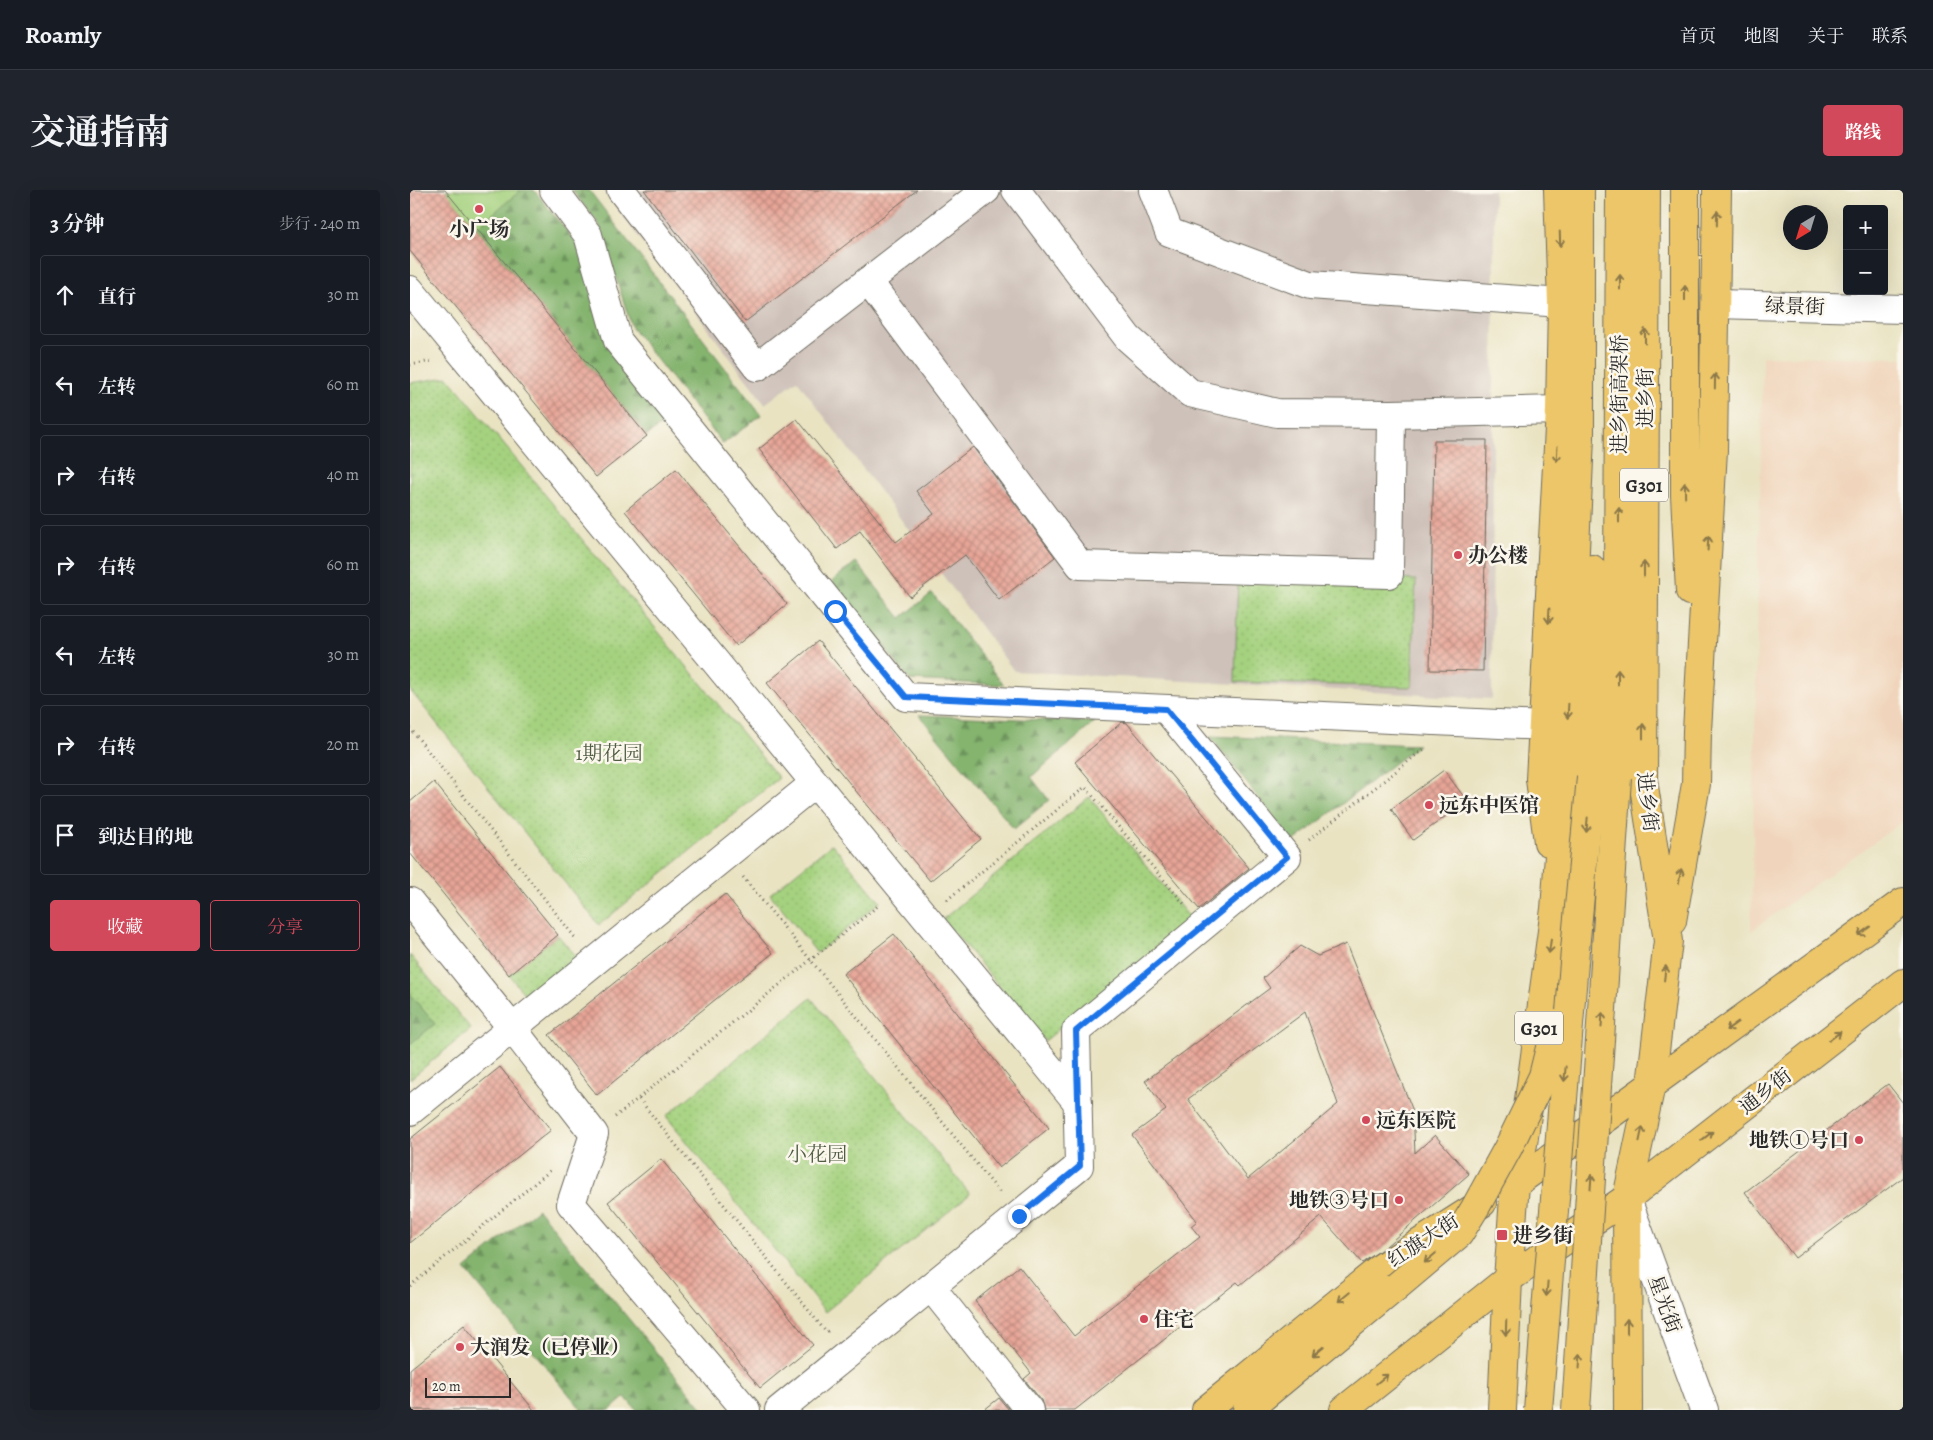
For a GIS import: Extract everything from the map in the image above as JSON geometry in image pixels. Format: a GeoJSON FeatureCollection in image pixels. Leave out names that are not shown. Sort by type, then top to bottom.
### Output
{"type":"FeatureCollection","features":[{"type":"Feature","properties":{"kind":"main road"},"geometry":{"type":"LineString","coordinates":[[1555,909],[1540,779],[1560,410],[1562,303],[1558,190]]}},
{"type":"Feature","properties":{"kind":"main road","name":"G301"},"geometry":{"type":"LineString","coordinates":[[1508,1280],[1515,1184],[1523,1144],[1555,909],[1565,775],[1580,437],[1580,190]]}},
{"type":"Feature","properties":{"kind":"main road","name":"进乡街高架桥"},"geometry":{"type":"LineString","coordinates":[[1594,190],[1604,778]]}},
{"type":"Feature","properties":{"kind":"main road","name":"进乡街高架桥"},"geometry":{"type":"LineString","coordinates":[[1604,778],[1620,190]]}},
{"type":"Feature","properties":{"kind":"main road","name":"进乡街"},"geometry":{"type":"LineString","coordinates":[[1628,1410],[1627,1198],[1651,1085],[1668,941],[1643,780],[1646,190]]}},
{"type":"Feature","properties":{"kind":"main road"},"geometry":{"type":"LineString","coordinates":[[1684,190],[1685,495],[1697,731]]}},
{"type":"Feature","properties":{"kind":"main road"},"geometry":{"type":"LineString","coordinates":[[1668,941],[1696,784],[1697,731],[1713,450],[1717,190]]}},
{"type":"Feature","properties":{"kind":"main road"},"geometry":{"type":"LineString","coordinates":[[1247,1410],[1459,1234],[1509,1146],[1543,1076],[1575,950],[1604,778]]}},
{"type":"Feature","properties":{"kind":"main road","name":"进乡街"},"geometry":{"type":"LineString","coordinates":[[1576,1410],[1604,778]]}},
{"type":"Feature","properties":{"kind":"main road"},"geometry":{"type":"LineString","coordinates":[[1651,1085],[1903,902]]}},
{"type":"Feature","properties":{"kind":"main road"},"geometry":{"type":"LineString","coordinates":[[1538,1410],[1575,950]]}},
{"type":"Feature","properties":{"kind":"main road","name":"通乡街"},"geometry":{"type":"LineString","coordinates":[[1627,1198],[1903,983]]}},
{"type":"Feature","properties":{"kind":"main road","name":"红旗大街"},"geometry":{"type":"LineString","coordinates":[[1206,1410],[1382,1267],[1465,1213],[1515,1184],[1651,1085]]}},
{"type":"Feature","properties":{"kind":"main road"},"geometry":{"type":"LineString","coordinates":[[1344,1410],[1508,1280],[1627,1198]]}},
{"type":"Feature","properties":{"kind":"main road"},"geometry":{"type":"LineString","coordinates":[[1502,1410],[1508,1280]]}},
{"type":"Feature","properties":{"kind":"street"},"geometry":{"type":"LineString","coordinates":[[554,190],[588,235],[618,342],[906,697],[1544,726]]}},
{"type":"Feature","properties":{"kind":"street"},"geometry":{"type":"LineString","coordinates":[[620,190],[757,367],[986,190]]}},
{"type":"Feature","properties":{"kind":"street"},"geometry":{"type":"LineString","coordinates":[[1016,190],[1128,338],[1190,393],[1277,414],[1391,414],[1560,410]]}},
{"type":"Feature","properties":{"kind":"street"},"geometry":{"type":"LineString","coordinates":[[1153,190],[1169,232],[1310,285],[1562,303]]}},
{"type":"Feature","properties":{"kind":"street"},"geometry":{"type":"LineString","coordinates":[[868,281],[1080,565],[1389,574],[1391,414]]}},
{"type":"Feature","properties":{"kind":"street"},"geometry":{"type":"LineString","coordinates":[[410,290],[1078,1103]]}},
{"type":"Feature","properties":{"kind":"street","name":"绿景街"},"geometry":{"type":"LineString","coordinates":[[1716,304],[1903,309]]}},
{"type":"Feature","properties":{"kind":"street"},"geometry":{"type":"LineString","coordinates":[[779,1410],[1080,1166],[1076,1031],[1287,857],[1166,709]]}},
{"type":"Feature","properties":{"kind":"street"},"geometry":{"type":"LineString","coordinates":[[410,1110],[815,783]]}},
{"type":"Feature","properties":{"kind":"street"},"geometry":{"type":"LineString","coordinates":[[410,902],[512,1028],[594,1134],[571,1204],[746,1410]]}},
{"type":"Feature","properties":{"kind":"street","name":"星光街"},"geometry":{"type":"LineString","coordinates":[[1627,1198],[1704,1410]]}},
{"type":"Feature","properties":{"kind":"street"},"geometry":{"type":"LineString","coordinates":[[931,1287],[1030,1410]]}},
{"type":"Feature","properties":{"kind":"path"},"geometry":{"type":"LineString","coordinates":[[1287,857],[1457,722]]}},
{"type":"Feature","properties":{"kind":"path"},"geometry":{"type":"LineString","coordinates":[[410,728],[595,962]]}},
{"type":"Feature","properties":{"kind":"path"},"geometry":{"type":"LineString","coordinates":[[926,918],[1085,787],[1204,926]]}},
{"type":"Feature","properties":{"kind":"path"},"geometry":{"type":"LineString","coordinates":[[726,855],[1019,1216]]}},
{"type":"Feature","properties":{"kind":"path"},"geometry":{"type":"LineString","coordinates":[[594,1134],[901,887]]}},
{"type":"Feature","properties":{"kind":"path"},"geometry":{"type":"LineString","coordinates":[[639,1098],[826,1332],[833,1326]]}},
{"type":"Feature","properties":{"kind":"path"},"geometry":{"type":"LineString","coordinates":[[410,1286],[556,1166]]}},
{"type":"Feature","properties":{"kind":"path"},"geometry":{"type":"LineString","coordinates":[[993,1200],[1001,1194]]}},
{"type":"Feature","properties":{"kind":"shaded area"},"geometry":{"type":"Polygon","coordinates":[[[603,190],[1494,190],[1492,699],[1014,671],[797,380],[765,404],[603,190]]]}},
{"type":"Feature","properties":{"kind":"shaded area"},"geometry":{"type":"Polygon","coordinates":[[[1763,356],[1903,358],[1903,821],[1751,931],[1763,356]]]}},
{"type":"Feature","properties":{"kind":"green space","name":"小广场"},"geometry":{"type":"Polygon","coordinates":[[[445,190],[521,190],[476,228],[445,190]]]}},
{"type":"Feature","properties":{"kind":"green space"},"geometry":{"type":"Polygon","coordinates":[[[521,190],[534,190],[578,245],[666,421],[647,436],[476,228],[521,190]]]}},
{"type":"Feature","properties":{"kind":"green space"},"geometry":{"type":"Polygon","coordinates":[[[572,190],[589,190],[761,415],[723,444],[632,328],[599,224],[572,190]]]}},
{"type":"Feature","properties":{"kind":"green space","name":"1期花园"},"geometry":{"type":"Polygon","coordinates":[[[448,377],[779,778],[599,925],[410,690],[410,383],[448,377]]]}},
{"type":"Feature","properties":{"kind":"green space"},"geometry":{"type":"Polygon","coordinates":[[[856,562],[901,618],[932,593],[1004,685],[910,680],[832,581],[856,562]]]}},
{"type":"Feature","properties":{"kind":"green space"},"geometry":{"type":"Polygon","coordinates":[[[1238,574],[1416,580],[1412,687],[1235,682],[1238,574]]]}},
{"type":"Feature","properties":{"kind":"green space"},"geometry":{"type":"Polygon","coordinates":[[[919,715],[1095,722],[1031,777],[1049,800],[1014,829],[919,715]]]}},
{"type":"Feature","properties":{"kind":"green space"},"geometry":{"type":"Polygon","coordinates":[[[1210,736],[1418,745],[1293,842],[1210,736]]]}},
{"type":"Feature","properties":{"kind":"green space"},"geometry":{"type":"Polygon","coordinates":[[[1089,797],[1191,919],[1045,1041],[943,919],[1089,797]]]}},
{"type":"Feature","properties":{"kind":"green space"},"geometry":{"type":"Polygon","coordinates":[[[832,844],[880,902],[817,953],[770,894],[832,844]]]}},
{"type":"Feature","properties":{"kind":"green space"},"geometry":{"type":"Polygon","coordinates":[[[558,935],[579,961],[530,1001],[509,975],[558,935]]]}},
{"type":"Feature","properties":{"kind":"green space"},"geometry":{"type":"Polygon","coordinates":[[[410,955],[471,1029],[410,1079],[410,955]]]}},
{"type":"Feature","properties":{"kind":"green space"},"geometry":{"type":"Polygon","coordinates":[[[410,994],[435,1024],[410,1044],[410,994]]]}},
{"type":"Feature","properties":{"kind":"green space","name":"小花园"},"geometry":{"type":"Polygon","coordinates":[[[811,998],[970,1194],[825,1312],[666,1116],[811,998]]]}},
{"type":"Feature","properties":{"kind":"green space"},"geometry":{"type":"Polygon","coordinates":[[[538,1209],[704,1410],[636,1410],[625,1397],[610,1410],[582,1410],[465,1269],[538,1209]]]}},
{"type":"Feature","properties":{"kind":"building"},"geometry":{"type":"Polygon","coordinates":[[[410,190],[445,190],[647,436],[596,477],[410,251],[410,190]]]}},
{"type":"Feature","properties":{"kind":"building"},"geometry":{"type":"Polygon","coordinates":[[[644,190],[917,190],[745,322],[644,190]]]}},
{"type":"Feature","properties":{"kind":"building"},"geometry":{"type":"Polygon","coordinates":[[[797,419],[896,542],[934,514],[916,491],[973,447],[1055,557],[999,600],[965,555],[910,597],[860,531],[837,549],[759,449],[797,419]]]}},
{"type":"Feature","properties":{"kind":"building","name":"办公楼"},"geometry":{"type":"Polygon","coordinates":[[[1434,440],[1487,440],[1483,671],[1430,670],[1434,440]]]}},
{"type":"Feature","properties":{"kind":"building"},"geometry":{"type":"Polygon","coordinates":[[[676,469],[787,604],[736,646],[625,511],[676,469]]]}},
{"type":"Feature","properties":{"kind":"building"},"geometry":{"type":"Polygon","coordinates":[[[818,641],[981,839],[930,881],[767,683],[818,641]]]}},
{"type":"Feature","properties":{"kind":"building"},"geometry":{"type":"Polygon","coordinates":[[[1122,722],[1127,723],[1249,868],[1199,909],[1075,762],[1122,722]]]}},
{"type":"Feature","properties":{"kind":"building","name":"远东中医馆"},"geometry":{"type":"Polygon","coordinates":[[[1444,770],[1467,801],[1413,840],[1391,809],[1444,770]]]}},
{"type":"Feature","properties":{"kind":"building"},"geometry":{"type":"Polygon","coordinates":[[[434,782],[558,935],[509,975],[410,853],[410,802],[434,782]]]}},
{"type":"Feature","properties":{"kind":"building"},"geometry":{"type":"Polygon","coordinates":[[[725,894],[773,953],[597,1095],[549,1035],[725,894]]]}},
{"type":"Feature","properties":{"kind":"building"},"geometry":{"type":"Polygon","coordinates":[[[894,934],[1049,1128],[999,1168],[843,974],[894,934]]]}},
{"type":"Feature","properties":{"kind":"building"},"geometry":{"type":"Polygon","coordinates":[[[1346,944],[1413,1111],[1415,1153],[1435,1135],[1469,1174],[1385,1247],[1362,1263],[1321,1217],[1240,1285],[1237,1282],[1075,1410],[1044,1410],[1041,1400],[1024,1379],[1031,1373],[975,1301],[1019,1266],[1074,1336],[1200,1237],[1191,1226],[1197,1221],[1132,1135],[1166,1110],[1145,1081],[1270,988],[1263,978],[1300,946],[1318,956],[1346,944]],[[1305,1012],[1188,1099],[1248,1179],[1338,1104],[1305,1012]]]}},
{"type":"Feature","properties":{"kind":"building"},"geometry":{"type":"Polygon","coordinates":[[[500,1067],[551,1130],[410,1243],[410,1139],[500,1067]]]}},
{"type":"Feature","properties":{"kind":"building","name":"地铁①号口"},"geometry":{"type":"Polygon","coordinates":[[[1888,1084],[1903,1103],[1903,1177],[1795,1258],[1745,1192],[1888,1084]]]}},
{"type":"Feature","properties":{"kind":"building"},"geometry":{"type":"Polygon","coordinates":[[[661,1159],[813,1345],[760,1388],[608,1202],[661,1159]]]}},
{"type":"Feature","properties":{"kind":"building","name":"大润发（已停业）"},"geometry":{"type":"Polygon","coordinates":[[[464,1325],[534,1410],[410,1410],[410,1369],[464,1325]]]}},
{"type":"Feature","properties":{"kind":"building"},"geometry":{"type":"Polygon","coordinates":[[[999,1398],[1009,1410],[984,1410],[999,1398]]]}},
{"type":"Feature","properties":{"kind":"place","name":"小广场"},"geometry":{"type":"Point","coordinates":[479,209]}},
{"type":"Feature","properties":{"kind":"place","name":"办公楼"},"geometry":{"type":"Point","coordinates":[1458,555]}},
{"type":"Feature","properties":{"kind":"place","name":"远东中医馆"},"geometry":{"type":"Point","coordinates":[1429,805]}},
{"type":"Feature","properties":{"kind":"place","name":"远东医院"},"geometry":{"type":"Point","coordinates":[1366,1120]}},
{"type":"Feature","properties":{"kind":"place","name":"地铁①号口"},"geometry":{"type":"Point","coordinates":[1859,1140]}},
{"type":"Feature","properties":{"kind":"place","name":"地铁③号口"},"geometry":{"type":"Point","coordinates":[1399,1200]}},
{"type":"Feature","properties":{"kind":"place","name":"进乡街"},"geometry":{"type":"Point","coordinates":[1502,1235]}},
{"type":"Feature","properties":{"kind":"place","name":"住宅"},"geometry":{"type":"Point","coordinates":[1144,1319]}},
{"type":"Feature","properties":{"kind":"place","name":"大润发（已停业）"},"geometry":{"type":"Point","coordinates":[460,1347]}},
{"type":"Feature","properties":{"kind":"route"},"geometry":{"type":"LineString","coordinates":[[835,611],[906,697],[1166,709],[1287,857],[1076,1031],[1080,1166],[1019,1216]]}}]}
